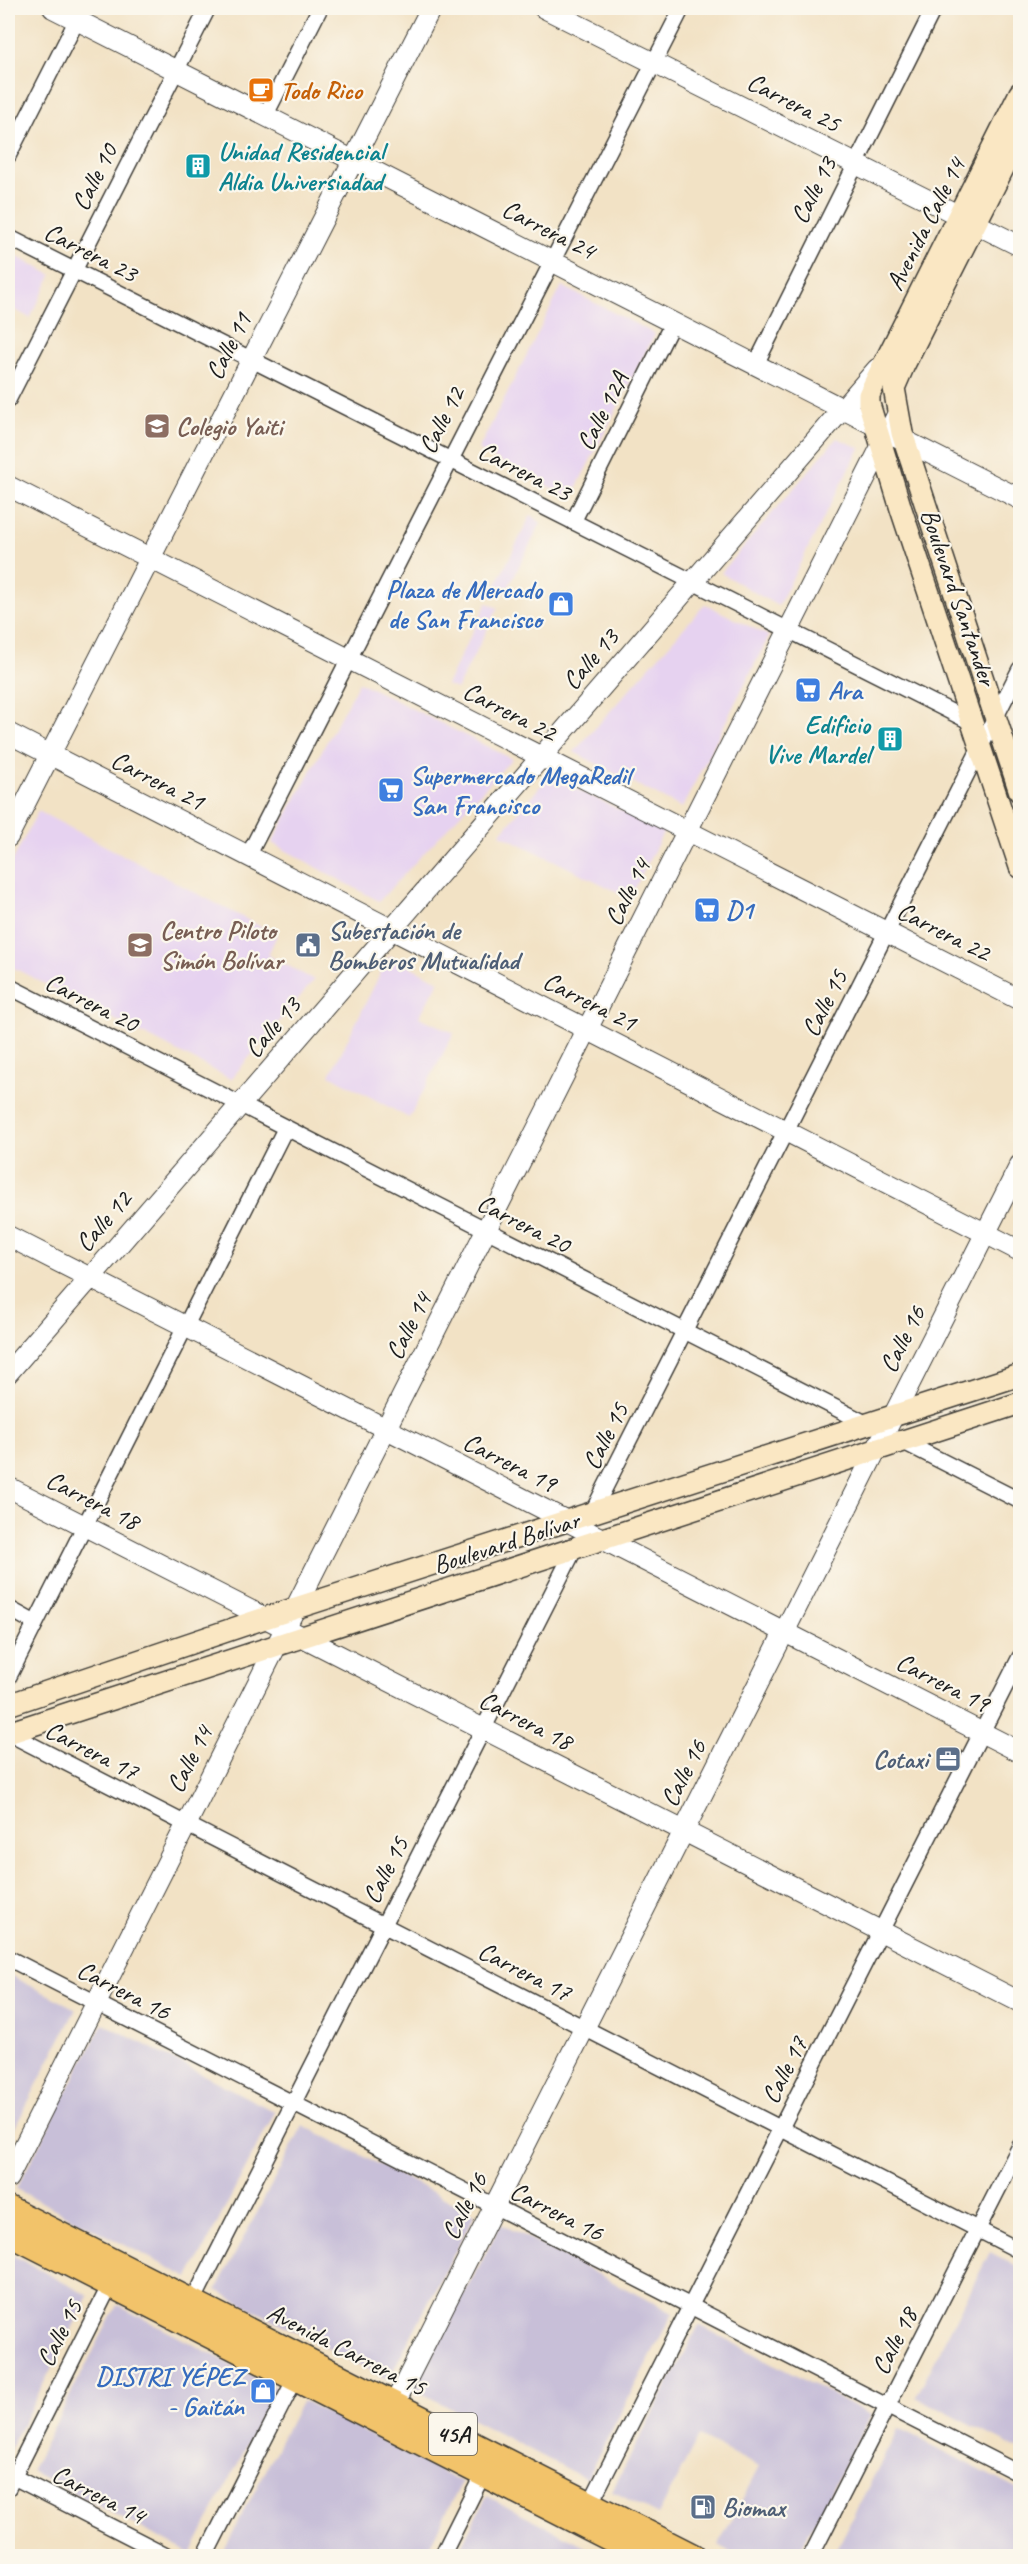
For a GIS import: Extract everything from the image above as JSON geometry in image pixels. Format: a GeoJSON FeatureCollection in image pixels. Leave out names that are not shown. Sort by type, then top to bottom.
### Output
{"type":"FeatureCollection","features":[{"type":"Feature","properties":{"kind":"main road","name":"Avenida Calle 14"},"geometry":{"type":"LineString","coordinates":[[885,383],[968,219],[1020,93]]}},
{"type":"Feature","properties":{"kind":"main road","name":"Avenida Calle 14"},"geometry":{"type":"LineString","coordinates":[[885,383],[887,358],[1020,135]]}},
{"type":"Feature","properties":{"kind":"main road","name":"Boulevard Santander"},"geometry":{"type":"LineString","coordinates":[[885,383],[898,501],[1020,792]]}},
{"type":"Feature","properties":{"kind":"main road","name":"Boulevard Santander"},"geometry":{"type":"LineString","coordinates":[[890,431],[994,734],[1020,867]]}},
{"type":"Feature","properties":{"kind":"main road","name":"Boulevard Bolívar"},"geometry":{"type":"LineString","coordinates":[[885,1433],[1020,1375]]}},
{"type":"Feature","properties":{"kind":"main road","name":"Boulevard Bolívar"},"geometry":{"type":"LineString","coordinates":[[8,1733],[289,1630],[584,1531],[885,1433],[1020,1402]]}},
{"type":"Feature","properties":{"kind":"main road","name":"Boulevard Bolívar"},"geometry":{"type":"LineString","coordinates":[[8,1705],[265,1618],[289,1630]]}},
{"type":"Feature","properties":{"kind":"main road","name":"Avenida Carrera 15"},"geometry":{"type":"LineString","coordinates":[[8,2208],[115,2275],[187,2312],[394,2405],[693,2556]]}},
{"type":"Feature","properties":{"kind":"main road","name":"Avenida Carrera 15"},"geometry":{"type":"LineString","coordinates":[[8,2233],[115,2275]]}},
{"type":"Feature","properties":{"kind":"main road","name":"Avenida Carrera 15"},"geometry":{"type":"LineString","coordinates":[[187,2312],[295,2379],[644,2556]]}},
{"type":"Feature","properties":{"kind":"street","name":"Carrera 24"},"geometry":{"type":"LineString","coordinates":[[53,8],[80,14],[176,70],[1020,499]]}},
{"type":"Feature","properties":{"kind":"street","name":"Calle 10"},"geometry":{"type":"LineString","coordinates":[[8,400],[208,8]]}},
{"type":"Feature","properties":{"kind":"street"},"geometry":{"type":"LineString","coordinates":[[266,116],[320,8]]}},
{"type":"Feature","properties":{"kind":"street","name":"Calle 11"},"geometry":{"type":"LineString","coordinates":[[8,837],[431,8]]}},
{"type":"Feature","properties":{"kind":"street","name":"Calle 12"},"geometry":{"type":"LineString","coordinates":[[248,856],[682,8]]}},
{"type":"Feature","properties":{"kind":"street","name":"Calle 13"},"geometry":{"type":"LineString","coordinates":[[756,364],[934,8]]}},
{"type":"Feature","properties":{"kind":"street","name":"Carrera 25"},"geometry":{"type":"LineString","coordinates":[[551,9],[1020,246]]}},
{"type":"Feature","properties":{"kind":"street"},"geometry":{"type":"LineString","coordinates":[[8,156],[80,14]]}},
{"type":"Feature","properties":{"kind":"street","name":"Carrera 23"},"geometry":{"type":"LineString","coordinates":[[8,237],[994,734]]}},
{"type":"Feature","properties":{"kind":"street","name":"Calle 12A"},"geometry":{"type":"LineString","coordinates":[[573,522],[673,322]]}},
{"type":"Feature","properties":{"kind":"street","name":"Calle 13"},"geometry":{"type":"LineString","coordinates":[[240,1105],[887,358]]}},
{"type":"Feature","properties":{"kind":"street","name":"Calle 14"},"geometry":{"type":"LineString","coordinates":[[8,2178],[186,1824],[289,1630],[386,1429],[890,431]]}},
{"type":"Feature","properties":{"kind":"street","name":"Carrera 22"},"geometry":{"type":"LineString","coordinates":[[8,486],[1020,1000]]}},
{"type":"Feature","properties":{"kind":"street"},"geometry":{"type":"LineString","coordinates":[[857,498],[869,488],[877,486],[890,491],[898,501]]}},
{"type":"Feature","properties":{"kind":"street","name":"Calle 15"},"geometry":{"type":"LineString","coordinates":[[187,2312],[887,932],[994,734],[1020,669]]}},
{"type":"Feature","properties":{"kind":"street","name":"Carrera 21"},"geometry":{"type":"LineString","coordinates":[[8,733],[1020,1251]]}},
{"type":"Feature","properties":{"kind":"street","name":"Carrera 20"},"geometry":{"type":"LineString","coordinates":[[8,986],[1020,1501]]}},
{"type":"Feature","properties":{"kind":"street","name":"Calle 12"},"geometry":{"type":"LineString","coordinates":[[8,1373],[240,1105]]}},
{"type":"Feature","properties":{"kind":"street"},"geometry":{"type":"LineString","coordinates":[[8,1678],[285,1128]]}},
{"type":"Feature","properties":{"kind":"street","name":"Calle 16"},"geometry":{"type":"LineString","coordinates":[[394,2405],[1020,1165]]}},
{"type":"Feature","properties":{"kind":"street","name":"Carrera 19"},"geometry":{"type":"LineString","coordinates":[[8,1236],[1020,1752]]}},
{"type":"Feature","properties":{"kind":"street","name":"Carrera 18"},"geometry":{"type":"LineString","coordinates":[[8,1486],[265,1618]]}},
{"type":"Feature","properties":{"kind":"street"},"geometry":{"type":"LineString","coordinates":[[8,1608],[35,1623]]}},
{"type":"Feature","properties":{"kind":"street","name":"Carrera 18"},"geometry":{"type":"LineString","coordinates":[[289,1630],[1020,2002]]}},
{"type":"Feature","properties":{"kind":"street","name":"Calle 17"},"geometry":{"type":"LineString","coordinates":[[590,2504],[1020,1657]]}},
{"type":"Feature","properties":{"kind":"street","name":"Carrera 17"},"geometry":{"type":"LineString","coordinates":[[8,1733],[1020,2252]]}},
{"type":"Feature","properties":{"kind":"street","name":"Carrera 16"},"geometry":{"type":"LineString","coordinates":[[8,1958],[1020,2474]]}},
{"type":"Feature","properties":{"kind":"street","name":"Calle 18"},"geometry":{"type":"LineString","coordinates":[[811,2556],[1020,2146]]}},
{"type":"Feature","properties":{"kind":"street","name":"Calle 15"},"geometry":{"type":"LineString","coordinates":[[9,2480],[115,2275]]}},
{"type":"Feature","properties":{"kind":"street"},"geometry":{"type":"LineString","coordinates":[[205,2556],[295,2379]]}},
{"type":"Feature","properties":{"kind":"street"},"geometry":{"type":"LineString","coordinates":[[442,2556],[483,2474]]}},
{"type":"Feature","properties":{"kind":"street","name":"Carrera 14"},"geometry":{"type":"LineString","coordinates":[[9,2480],[168,2556]]}},
{"type":"Feature","properties":{"kind":"shaded area"},"geometry":{"type":"Polygon","coordinates":[[[8,252],[52,275],[30,318],[8,306],[8,252]]]}},
{"type":"Feature","properties":{"kind":"shaded area"},"geometry":{"type":"Polygon","coordinates":[[[562,286],[655,334],[571,498],[478,450],[562,286]]]}},
{"type":"Feature","properties":{"kind":"shaded area"},"geometry":{"type":"Polygon","coordinates":[[[837,438],[860,448],[778,606],[721,573],[837,438]]]}},
{"type":"Feature","properties":{"kind":"shaded area"},"geometry":{"type":"Polygon","coordinates":[[[531,515],[541,523],[505,594],[494,589],[531,515]]]}},
{"type":"Feature","properties":{"kind":"shaded area"},"geometry":{"type":"Polygon","coordinates":[[[487,603],[498,608],[457,689],[446,685],[487,603]]]}},
{"type":"Feature","properties":{"kind":"shaded area"},"geometry":{"type":"Polygon","coordinates":[[[705,604],[769,636],[682,808],[574,752],[705,604]]]}},
{"type":"Feature","properties":{"kind":"shaded area"},"geometry":{"type":"Polygon","coordinates":[[[359,682],[512,759],[379,901],[272,843],[359,682]]]}},
{"type":"Feature","properties":{"kind":"shaded area"},"geometry":{"type":"Polygon","coordinates":[[[549,776],[664,831],[630,898],[500,834],[549,776]]]}},
{"type":"Feature","properties":{"kind":"shaded area","name":"Centro Piloto Simón Bolívar"},"geometry":{"type":"Polygon","coordinates":[[[38,811],[277,935],[268,955],[314,980],[231,1079],[8,965],[8,870],[38,811]]]}},
{"type":"Feature","properties":{"kind":"shaded area"},"geometry":{"type":"Polygon","coordinates":[[[389,956],[439,981],[419,1017],[454,1033],[409,1118],[330,1075],[389,956]]]}},
{"type":"Feature","properties":{"kind":"shaded area"},"geometry":{"type":"Polygon","coordinates":[[[8,1974],[76,2009],[8,2141],[8,1974]]]}},
{"type":"Feature","properties":{"kind":"shaded area"},"geometry":{"type":"Polygon","coordinates":[[[103,2023],[275,2112],[189,2278],[16,2189],[103,2023]]]}},
{"type":"Feature","properties":{"kind":"shaded area"},"geometry":{"type":"Polygon","coordinates":[[[303,2125],[475,2214],[388,2380],[216,2290],[303,2125]]]}},
{"type":"Feature","properties":{"kind":"shaded area"},"geometry":{"type":"Polygon","coordinates":[[[501,2224],[673,2313],[586,2479],[414,2389],[501,2224]]]}},
{"type":"Feature","properties":{"kind":"shaded area"},"geometry":{"type":"Polygon","coordinates":[[[990,2252],[1020,2268],[1020,2450],[916,2397],[990,2252]]]}},
{"type":"Feature","properties":{"kind":"shaded area"},"geometry":{"type":"Polygon","coordinates":[[[8,2253],[89,2296],[8,2452],[8,2253]]]}},
{"type":"Feature","properties":{"kind":"shaded area"},"geometry":{"type":"Polygon","coordinates":[[[117,2305],[277,2388],[191,2554],[31,2471],[117,2305]]]}},
{"type":"Feature","properties":{"kind":"shaded area"},"geometry":{"type":"Polygon","coordinates":[[[699,2325],[871,2415],[797,2556],[738,2556],[718,2546],[759,2467],[699,2436],[658,2515],[612,2491],[699,2325]]]}},
{"type":"Feature","properties":{"kind":"shaded area"},"geometry":{"type":"Polygon","coordinates":[[[302,2400],[462,2482],[424,2556],[221,2556],[302,2400]]]}},
{"type":"Feature","properties":{"kind":"shaded area"},"geometry":{"type":"Polygon","coordinates":[[[899,2428],[1020,2491],[1020,2556],[832,2556],[899,2428]]]}},
{"type":"Feature","properties":{"kind":"shaded area"},"geometry":{"type":"Polygon","coordinates":[[[487,2496],[605,2556],[456,2556],[487,2496]]]}},
{"type":"Feature","properties":{"kind":"place","name":"Todo Rico"},"geometry":{"type":"Point","coordinates":[261,90]}},
{"type":"Feature","properties":{"kind":"place","name":"Unidad Residencial Aldia Universiadad"},"geometry":{"type":"Point","coordinates":[198,166]}},
{"type":"Feature","properties":{"kind":"place","name":"Colegio Yaiti"},"geometry":{"type":"Point","coordinates":[157,426]}},
{"type":"Feature","properties":{"kind":"place","name":"Plaza de Mercado de San Francisco"},"geometry":{"type":"Point","coordinates":[561,604]}},
{"type":"Feature","properties":{"kind":"place","name":"Ara"},"geometry":{"type":"Point","coordinates":[808,690]}},
{"type":"Feature","properties":{"kind":"place","name":"Edificio Vive Mardel"},"geometry":{"type":"Point","coordinates":[890,739]}},
{"type":"Feature","properties":{"kind":"place","name":"Supermercado MegaRedil San Francisco"},"geometry":{"type":"Point","coordinates":[391,790]}},
{"type":"Feature","properties":{"kind":"place","name":"D1"},"geometry":{"type":"Point","coordinates":[707,910]}},
{"type":"Feature","properties":{"kind":"place","name":"Centro Piloto Simón Bolívar"},"geometry":{"type":"Point","coordinates":[140,945]}},
{"type":"Feature","properties":{"kind":"place","name":"Subestación de Bomberos Mutualidad"},"geometry":{"type":"Point","coordinates":[308,945]}},
{"type":"Feature","properties":{"kind":"place","name":"Cotaxi"},"geometry":{"type":"Point","coordinates":[948,1759]}},
{"type":"Feature","properties":{"kind":"place","name":"DISTRI YÉPEZ - Gaitán"},"geometry":{"type":"Point","coordinates":[263,2391]}},
{"type":"Feature","properties":{"kind":"place","name":"Biomax"},"geometry":{"type":"Point","coordinates":[703,2507]}}]}
